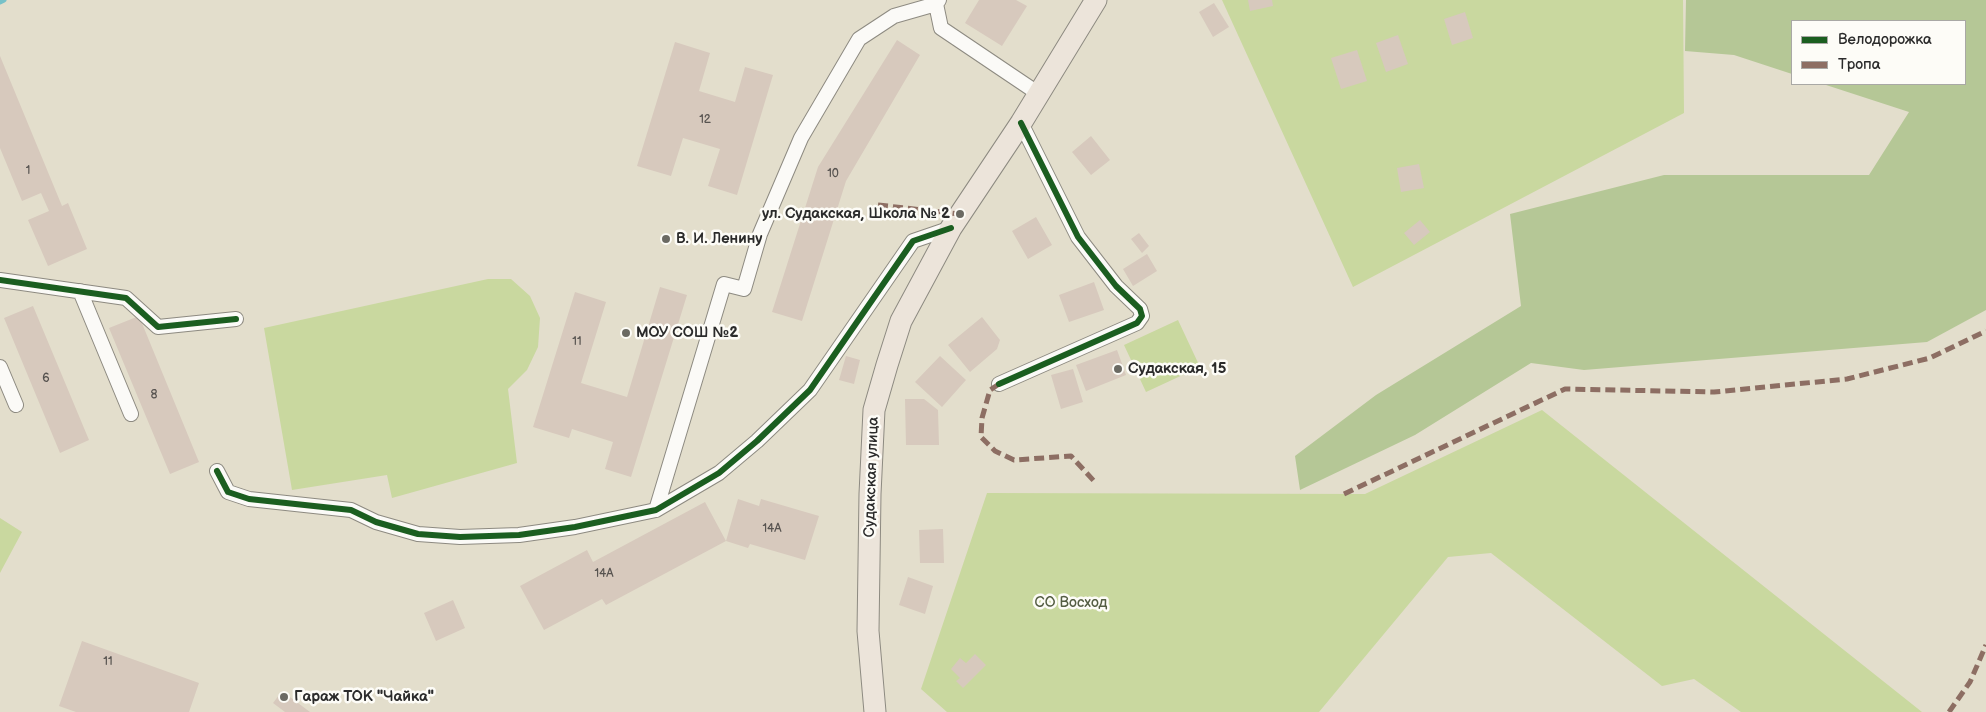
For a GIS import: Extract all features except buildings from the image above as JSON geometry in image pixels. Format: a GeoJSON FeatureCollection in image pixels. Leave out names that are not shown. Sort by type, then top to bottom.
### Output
{"type":"FeatureCollection","features":[{"type":"Feature","properties":{"kind":"main road","name":"Судакская улица"},"geometry":{"type":"LineString","coordinates":[[875,712],[868,631],[874,410],[901,321],[951,228],[1021,123],[1096,0]]}},
{"type":"Feature","properties":{"kind":"street"},"geometry":{"type":"LineString","coordinates":[[656,510],[724,284],[744,290],[760,234],[801,138],[859,39],[894,16],[937,2],[941,28],[1039,94]]}},
{"type":"Feature","properties":{"kind":"street"},"geometry":{"type":"LineString","coordinates":[[999,384],[1137,323],[1142,316],[1140,309],[1116,286],[1078,237],[1021,123]]}},
{"type":"Feature","properties":{"kind":"street"},"geometry":{"type":"LineString","coordinates":[[217,471],[228,492],[249,499],[351,510],[376,522],[418,534],[460,538],[519,534],[575,526],[656,510],[719,473],[764,434],[810,390],[913,241],[951,228]]}},
{"type":"Feature","properties":{"kind":"street"},"geometry":{"type":"LineString","coordinates":[[0,280],[126,298],[158,327],[236,319]]}},
{"type":"Feature","properties":{"kind":"street"},"geometry":{"type":"LineString","coordinates":[[80,291],[131,414]]}},
{"type":"Feature","properties":{"kind":"street"},"geometry":{"type":"LineString","coordinates":[[0,367],[16,405]]}},
{"type":"Feature","properties":{"kind":"green space"},"geometry":{"type":"Polygon","coordinates":[[[1222,0],[1683,0],[1684,113],[1353,287],[1222,0]]]}},
{"type":"Feature","properties":{"kind":"green space"},"geometry":{"type":"Polygon","coordinates":[[[1686,0],[1986,0],[1986,310],[1927,342],[1584,370],[1531,363],[1415,435],[1300,490],[1295,456],[1376,395],[1521,306],[1510,214],[1664,175],[1869,175],[1909,112],[1826,85],[1966,85],[1966,20],[1791,20],[1791,74],[1734,55],[1685,51],[1686,0]]]}},
{"type":"Feature","properties":{"kind":"green space"},"geometry":{"type":"Polygon","coordinates":[[[488,279],[511,279],[530,296],[540,318],[538,347],[527,370],[508,389],[517,463],[392,498],[387,475],[292,490],[264,328],[488,279]]]}},
{"type":"Feature","properties":{"kind":"green space"},"geometry":{"type":"Polygon","coordinates":[[[1178,320],[1200,367],[1146,392],[1124,345],[1178,320]]]}},
{"type":"Feature","properties":{"kind":"green space","name":"СО Восход"},"geometry":{"type":"Polygon","coordinates":[[[1542,410],[1922,712],[1741,712],[1694,679],[1662,686],[1491,553],[1448,557],[1319,712],[947,712],[921,689],[987,493],[1365,494],[1542,410]]]}},
{"type":"Feature","properties":{"kind":"green space"},"geometry":{"type":"Polygon","coordinates":[[[0,518],[22,532],[0,573],[0,518]]]}},
{"type":"Feature","properties":{"kind":"waterway"},"geometry":{"type":"LineString","coordinates":[[0,2],[4,0]]}},
{"type":"Feature","properties":{"kind":"marked path"},"geometry":{"type":"LineString","coordinates":[[878,205],[960,214]]}},
{"type":"Feature","properties":{"kind":"marked path"},"geometry":{"type":"LineString","coordinates":[[1344,494],[1565,389],[1714,392],[1847,379],[1930,358],[1986,331]]}},
{"type":"Feature","properties":{"kind":"marked path"},"geometry":{"type":"LineString","coordinates":[[999,384],[990,390],[982,418],[981,437],[995,451],[1014,460],[1071,456],[1094,481]]}},
{"type":"Feature","properties":{"kind":"marked path"},"geometry":{"type":"LineString","coordinates":[[1949,712],[1970,682],[1986,645]]}},
{"type":"Feature","properties":{"kind":"cycle path"},"geometry":{"type":"LineString","coordinates":[[999,384],[1137,323],[1142,316],[1140,309],[1116,286],[1078,237],[1021,123]]}},
{"type":"Feature","properties":{"kind":"cycle path"},"geometry":{"type":"LineString","coordinates":[[217,471],[228,492],[249,499],[351,510],[376,522],[418,534],[460,537],[519,535],[575,527],[656,510],[719,473],[757,441],[810,390],[913,241],[951,228]]}},
{"type":"Feature","properties":{"kind":"cycle path"},"geometry":{"type":"LineString","coordinates":[[0,280],[126,298],[158,327],[236,319]]}},
{"type":"Feature","properties":{"kind":"place","name":"ул. Судакская, Школа № 2"},"geometry":{"type":"Point","coordinates":[960,214]}},
{"type":"Feature","properties":{"kind":"place","name":"В. И. Ленину"},"geometry":{"type":"Point","coordinates":[666,239]}},
{"type":"Feature","properties":{"kind":"place","name":"МОУ СОШ №2"},"geometry":{"type":"Point","coordinates":[626,333]}},
{"type":"Feature","properties":{"kind":"place","name":"Судакская, 15"},"geometry":{"type":"Point","coordinates":[1118,369]}},
{"type":"Feature","properties":{"kind":"place","name":"Гараж ТОК \"Чайка\""},"geometry":{"type":"Point","coordinates":[284,697]}}]}
